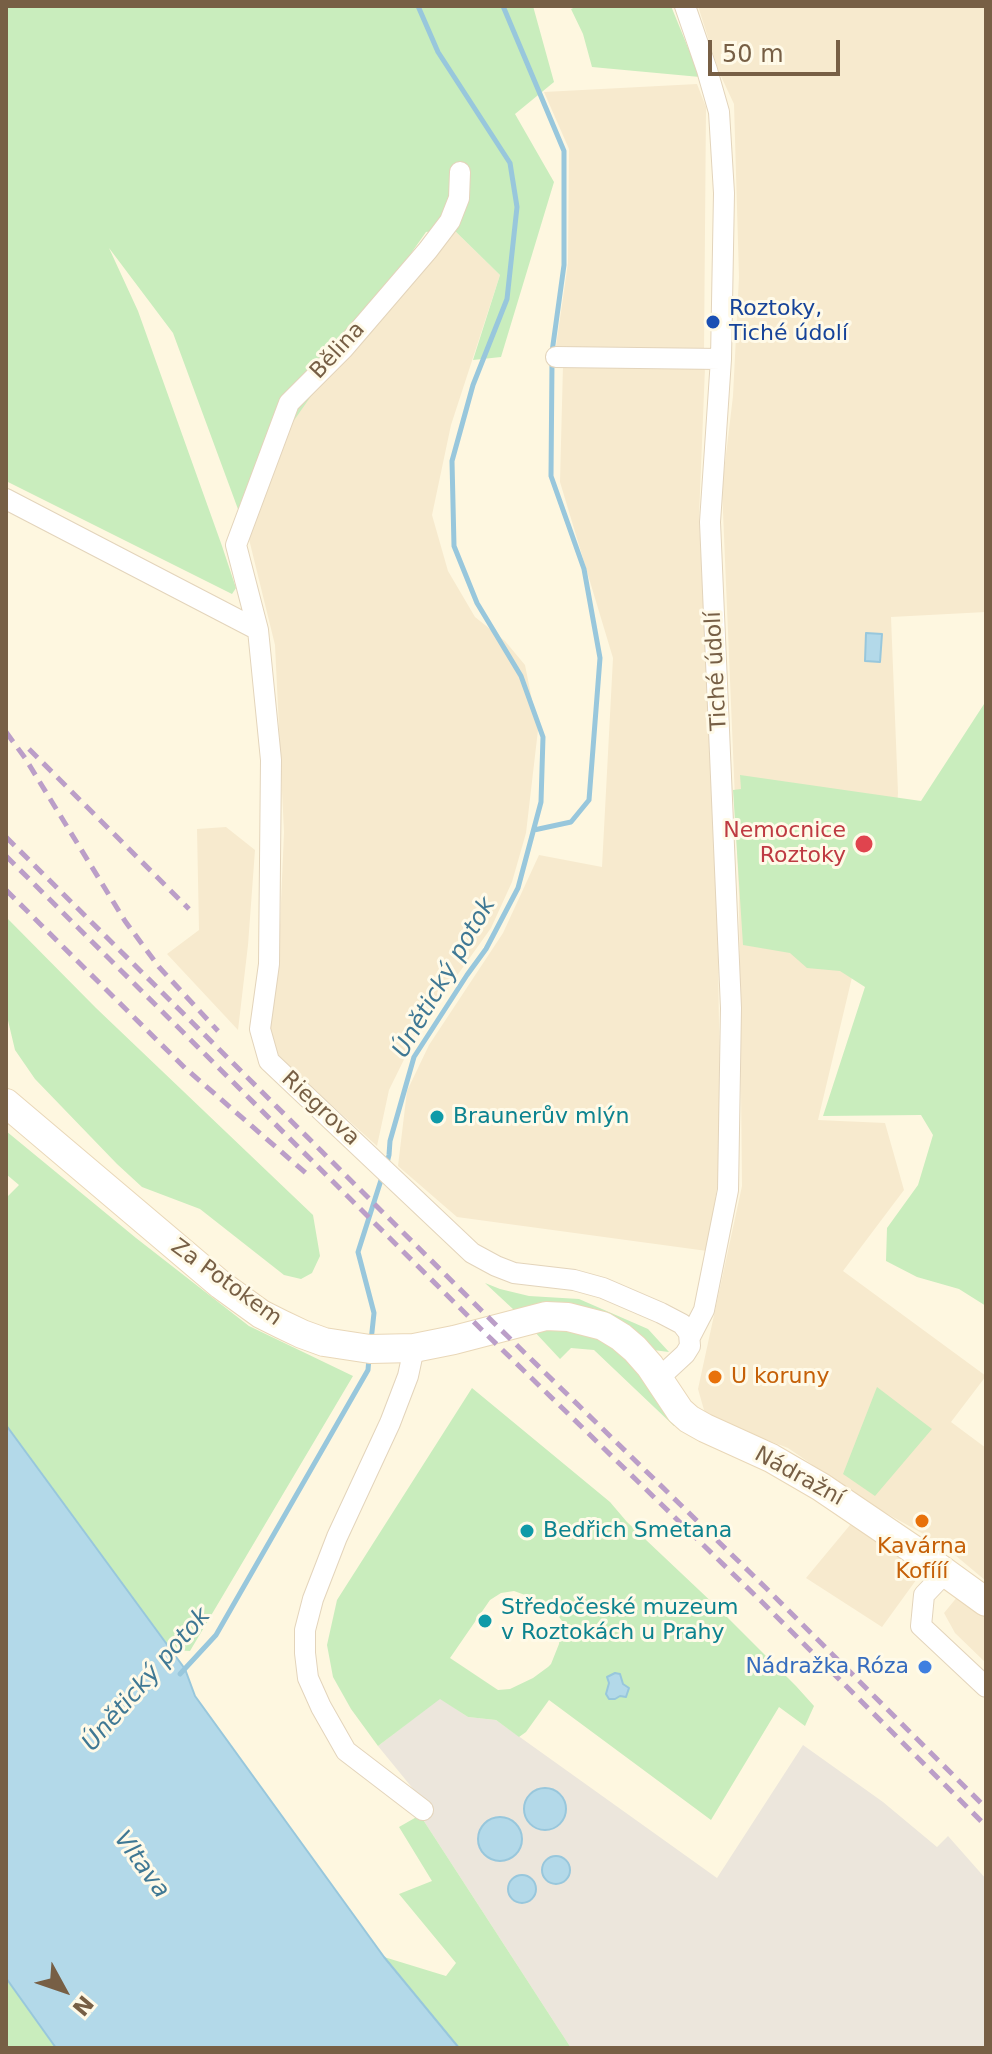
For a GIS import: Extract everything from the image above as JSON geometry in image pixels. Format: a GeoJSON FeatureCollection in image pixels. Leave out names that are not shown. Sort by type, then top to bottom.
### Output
{"type":"FeatureCollection","features":[{"type":"Feature","properties":{"kind":"main road","name":"Za Potokem"},"geometry":{"type":"LineString","coordinates":[[6,1103],[221,1285],[261,1314],[302,1334],[354,1348],[404,1348],[454,1340],[546,1316],[568,1317],[603,1326],[621,1337],[650,1366],[658,1379]]}},
{"type":"Feature","properties":{"kind":"main road","name":"Nádražní"},"geometry":{"type":"LineString","coordinates":[[658,1379],[689,1419],[771,1458],[821,1487],[986,1602]]}},
{"type":"Feature","properties":{"kind":"street","name":"Tiché údolí"},"geometry":{"type":"LineString","coordinates":[[685,6],[719,112],[724,193],[721,359],[710,522],[731,1008],[728,1190],[704,1310],[690,1337]]}},
{"type":"Feature","properties":{"kind":"street","name":"Bělina"},"geometry":{"type":"LineString","coordinates":[[236,545],[289,403],[343,349],[450,221],[459,198],[460,172]]}},
{"type":"Feature","properties":{"kind":"street"},"geometry":{"type":"LineString","coordinates":[[556,357],[721,359]]}},
{"type":"Feature","properties":{"kind":"street"},"geometry":{"type":"LineString","coordinates":[[6,499],[258,630]]}},
{"type":"Feature","properties":{"kind":"street","name":"Riegrova"},"geometry":{"type":"LineString","coordinates":[[236,545],[258,630],[271,760],[269,964],[260,1029],[269,1061],[464,1246],[490,1263],[514,1273],[574,1280],[603,1288],[670,1317],[685,1326],[690,1337]]}},
{"type":"Feature","properties":{"kind":"street"},"geometry":{"type":"LineString","coordinates":[[658,1379],[685,1354],[690,1346],[690,1337]]}},
{"type":"Feature","properties":{"kind":"street"},"geometry":{"type":"LineString","coordinates":[[404,1348],[408,1376],[313,1599],[305,1630],[305,1653],[308,1678],[346,1751],[423,1810]]}},
{"type":"Feature","properties":{"kind":"street"},"geometry":{"type":"LineString","coordinates":[[945,1573],[924,1595],[921,1626],[986,1687]]}},
{"type":"Feature","properties":{"kind":"shaded area"},"geometry":{"type":"Polygon","coordinates":[[[698,6],[986,6],[986,612],[891,617],[898,793],[889,902],[859,948],[818,1120],[885,1123],[904,1190],[843,1271],[986,1376],[951,1422],[986,1448],[986,1581],[943,1545],[868,1503],[788,1448],[706,1417],[698,1389],[742,1186],[739,896],[722,488],[733,396],[739,277],[734,104],[719,72],[698,6]]]}},
{"type":"Feature","properties":{"kind":"shaded area"},"geometry":{"type":"Polygon","coordinates":[[[697,84],[706,107],[704,352],[556,346],[568,263],[569,149],[544,92],[697,84]]]}},
{"type":"Feature","properties":{"kind":"shaded area"},"geometry":{"type":"Polygon","coordinates":[[[453,229],[500,275],[451,425],[432,515],[448,571],[475,617],[505,641],[525,665],[538,730],[526,833],[512,882],[491,928],[419,1029],[389,1090],[377,1146],[278,1057],[268,1027],[279,950],[284,832],[275,645],[247,531],[291,408],[453,229]]]}},
{"type":"Feature","properties":{"kind":"shaded area"},"geometry":{"type":"Polygon","coordinates":[[[563,365],[705,367],[699,517],[717,888],[721,1163],[707,1251],[457,1217],[398,1166],[407,1091],[429,1045],[503,933],[539,855],[602,867],[613,658],[560,482],[563,365]]]}},
{"type":"Feature","properties":{"kind":"shaded area"},"geometry":{"type":"Polygon","coordinates":[[[226,827],[255,850],[238,1030],[167,954],[199,930],[197,829],[226,827]]]}},
{"type":"Feature","properties":{"kind":"shaded area"},"geometry":{"type":"Polygon","coordinates":[[[855,1519],[927,1565],[882,1627],[806,1578],[855,1519]]]}},
{"type":"Feature","properties":{"kind":"shaded area"},"geometry":{"type":"Polygon","coordinates":[[[958,1596],[986,1615],[986,1663],[955,1633],[944,1613],[958,1596]]]}},
{"type":"Feature","properties":{"kind":"shaded area"},"geometry":{"type":"Polygon","coordinates":[[[440,1698],[468,1717],[496,1720],[717,1878],[803,1745],[883,1802],[937,1847],[948,1836],[986,1879],[986,2048],[571,2048],[420,1815],[427,1806],[378,1746],[440,1698]]]}},
{"type":"Feature","properties":{"kind":"green space"},"geometry":{"type":"Polygon","coordinates":[[[6,6],[533,6],[554,82],[515,114],[554,182],[501,357],[473,360],[500,275],[453,229],[426,232],[262,466],[242,520],[173,333],[109,248],[138,311],[222,546],[236,588],[232,594],[6,481],[6,6]]]}},
{"type":"Feature","properties":{"kind":"green space"},"geometry":{"type":"Polygon","coordinates":[[[578,6],[671,6],[700,77],[592,67],[583,34],[571,9],[578,6]]]}},
{"type":"Feature","properties":{"kind":"green space"},"geometry":{"type":"Polygon","coordinates":[[[986,701],[986,1306],[959,1289],[917,1277],[886,1261],[887,1228],[918,1185],[933,1135],[921,1115],[823,1116],[865,987],[840,971],[807,968],[790,953],[743,945],[733,790],[741,789],[740,775],[921,801],[986,701]]]}},
{"type":"Feature","properties":{"kind":"green space"},"geometry":{"type":"Polygon","coordinates":[[[6,917],[96,1008],[313,1215],[320,1256],[312,1273],[301,1279],[284,1275],[200,1209],[142,1187],[35,1079],[15,1050],[6,1012],[6,917]]]}},
{"type":"Feature","properties":{"kind":"green space"},"geometry":{"type":"Polygon","coordinates":[[[6,1131],[249,1326],[353,1376],[190,1651],[171,1650],[6,1425],[6,1198],[19,1185],[6,1174],[6,1131]]]}},
{"type":"Feature","properties":{"kind":"green space"},"geometry":{"type":"Polygon","coordinates":[[[485,1283],[529,1296],[579,1299],[648,1329],[669,1352],[653,1350],[625,1326],[595,1309],[568,1303],[541,1303],[514,1310],[485,1283]]]}},
{"type":"Feature","properties":{"kind":"green space"},"geometry":{"type":"Polygon","coordinates":[[[563,1328],[588,1332],[629,1358],[676,1422],[674,1426],[594,1350],[571,1348],[560,1359],[532,1329],[563,1328]]]}},
{"type":"Feature","properties":{"kind":"green space"},"geometry":{"type":"Polygon","coordinates":[[[877,1387],[932,1429],[875,1496],[843,1474],[877,1387]]]}},
{"type":"Feature","properties":{"kind":"green space"},"geometry":{"type":"Polygon","coordinates":[[[472,1388],[610,1502],[814,1706],[805,1726],[779,1707],[711,1820],[549,1700],[519,1737],[496,1720],[468,1717],[440,1699],[378,1746],[351,1709],[333,1677],[327,1645],[337,1600],[472,1388]],[[514,1591],[501,1593],[490,1600],[450,1658],[498,1690],[510,1689],[533,1678],[551,1664],[559,1644],[562,1621],[550,1604],[514,1591]]]}},
{"type":"Feature","properties":{"kind":"green space"},"geometry":{"type":"Polygon","coordinates":[[[420,1815],[571,2048],[459,2048],[384,1957],[446,1976],[456,1963],[399,1894],[432,1881],[399,1827],[420,1815]]]}},
{"type":"Feature","properties":{"kind":"green space"},"geometry":{"type":"Polygon","coordinates":[[[6,1978],[56,2048],[6,2048],[6,1978]]]}},
{"type":"Feature","properties":{"kind":"water"},"geometry":{"type":"Polygon","coordinates":[[[866,633],[882,634],[880,662],[865,661],[866,633]]]}},
{"type":"Feature","properties":{"kind":"water","name":"Vltava"},"geometry":{"type":"Polygon","coordinates":[[[6,1425],[185,1669],[195,1696],[384,1957],[459,2048],[56,2048],[6,1978],[6,1425]]]}},
{"type":"Feature","properties":{"kind":"water"},"geometry":{"type":"Polygon","coordinates":[[[620,1674],[623,1684],[629,1688],[626,1697],[609,1699],[606,1694],[607,1677],[620,1674]]]}},
{"type":"Feature","properties":{"kind":"water"},"geometry":{"type":"Polygon","coordinates":[[[545,1788],[560,1794],[566,1809],[560,1824],[545,1830],[530,1824],[524,1809],[530,1794],[545,1788]]]}},
{"type":"Feature","properties":{"kind":"water"},"geometry":{"type":"Polygon","coordinates":[[[500,1817],[516,1823],[522,1839],[516,1855],[500,1861],[484,1855],[478,1839],[484,1823],[500,1817]]]}},
{"type":"Feature","properties":{"kind":"water"},"geometry":{"type":"Polygon","coordinates":[[[556,1856],[566,1860],[570,1870],[566,1880],[556,1884],[546,1880],[542,1870],[546,1860],[556,1856]]]}},
{"type":"Feature","properties":{"kind":"water"},"geometry":{"type":"Polygon","coordinates":[[[522,1875],[532,1879],[536,1889],[532,1899],[522,1903],[512,1899],[508,1889],[512,1879],[522,1875]]]}},
{"type":"Feature","properties":{"kind":"waterway","name":"Únětický potok"},"geometry":{"type":"LineString","coordinates":[[387,1163],[390,1141],[414,1057],[486,949],[518,888],[541,802],[543,737],[521,676],[477,603],[454,546],[452,461],[473,385],[507,299],[517,207],[510,163],[438,52],[418,6]]}},
{"type":"Feature","properties":{"kind":"waterway"},"geometry":{"type":"LineString","coordinates":[[503,6],[564,151],[564,265],[552,352]]}},
{"type":"Feature","properties":{"kind":"waterway"},"geometry":{"type":"LineString","coordinates":[[534,830],[571,822],[589,800],[600,658],[584,569],[551,476],[552,362]]}},
{"type":"Feature","properties":{"kind":"waterway","name":"Únětický potok"},"geometry":{"type":"LineString","coordinates":[[371,1341],[374,1313],[358,1252],[382,1177]]}},
{"type":"Feature","properties":{"kind":"waterway","name":"Únětický potok"},"geometry":{"type":"LineString","coordinates":[[180,1674],[216,1635],[368,1370],[369,1358]]}},
{"type":"Feature","properties":{"kind":"railway"},"geometry":{"type":"LineString","coordinates":[[6,732],[125,921],[159,967],[218,1031]]}},
{"type":"Feature","properties":{"kind":"railway"},"geometry":{"type":"LineString","coordinates":[[29,749],[189,909]]}},
{"type":"Feature","properties":{"kind":"railway"},"geometry":{"type":"LineString","coordinates":[[6,837],[986,1808]]}},
{"type":"Feature","properties":{"kind":"railway"},"geometry":{"type":"LineString","coordinates":[[6,856],[986,1826]]}},
{"type":"Feature","properties":{"kind":"railway"},"geometry":{"type":"LineString","coordinates":[[6,890],[185,1068],[308,1175]]}},
{"type":"Feature","properties":{"kind":"place","name":"Roztoky, Tiché údolí"},"geometry":{"type":"Point","coordinates":[713,322]}},
{"type":"Feature","properties":{"kind":"place","name":"Nemocnice Roztoky"},"geometry":{"type":"Point","coordinates":[864,844]}},
{"type":"Feature","properties":{"kind":"place","name":"Braunerův mlýn"},"geometry":{"type":"Point","coordinates":[437,1117]}},
{"type":"Feature","properties":{"kind":"place","name":"U koruny"},"geometry":{"type":"Point","coordinates":[715,1377]}},
{"type":"Feature","properties":{"kind":"place","name":"Kavárna Kofííí"},"geometry":{"type":"Point","coordinates":[922,1521]}},
{"type":"Feature","properties":{"kind":"place","name":"Bedřich Smetana"},"geometry":{"type":"Point","coordinates":[527,1531]}},
{"type":"Feature","properties":{"kind":"place","name":"Středočeské muzeum v Roztokách u Prahy"},"geometry":{"type":"Point","coordinates":[485,1621]}},
{"type":"Feature","properties":{"kind":"place","name":"Nádražka Róza"},"geometry":{"type":"Point","coordinates":[925,1667]}}]}
